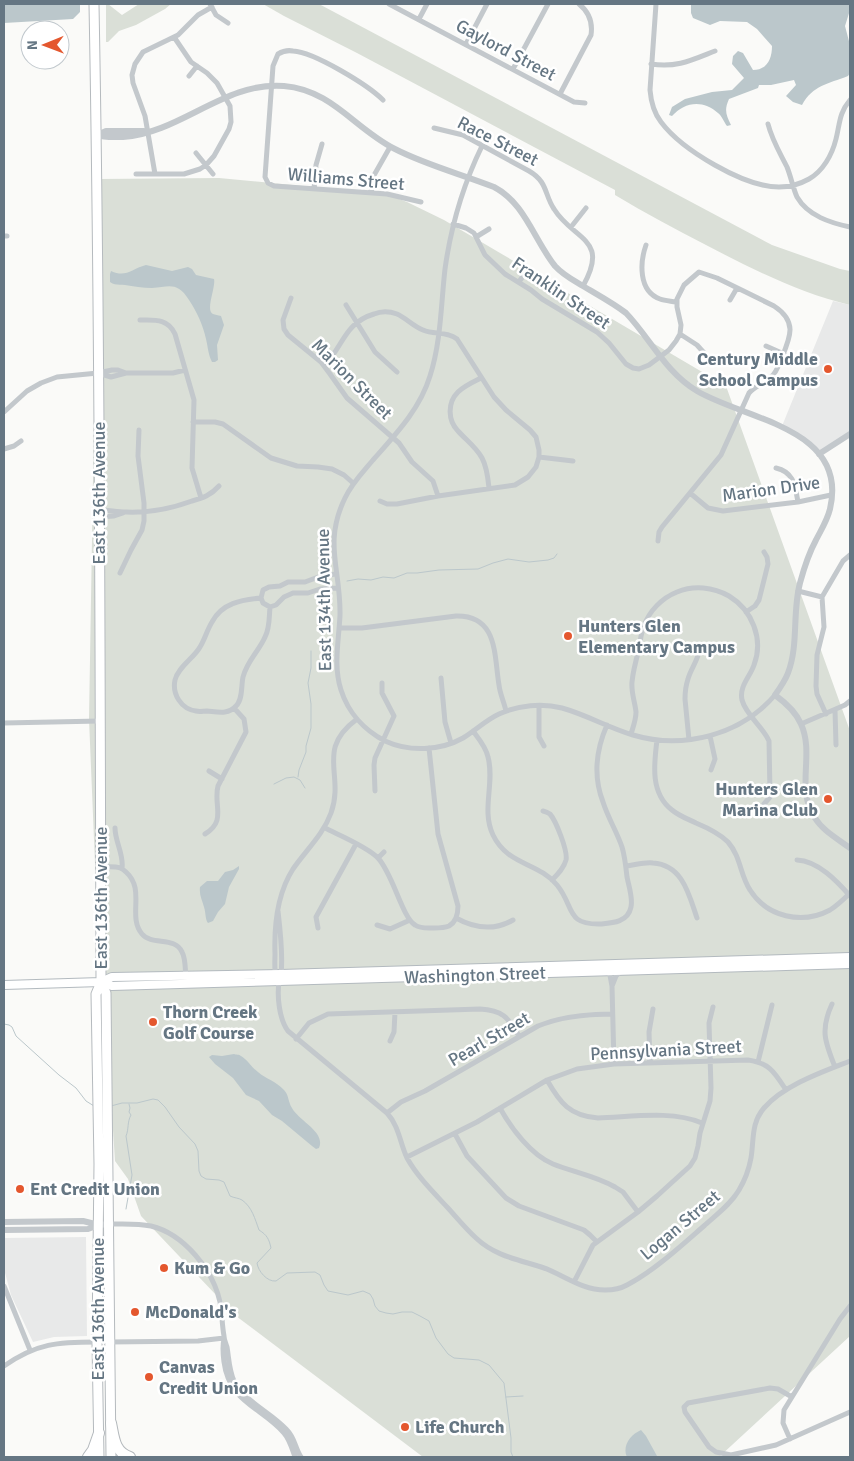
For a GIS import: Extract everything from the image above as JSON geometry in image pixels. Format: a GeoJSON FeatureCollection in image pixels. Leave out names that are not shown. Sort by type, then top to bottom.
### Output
{"type":"FeatureCollection","features":[{"type":"Feature","properties":{"kind":"highway"},"geometry":{"type":"LineString","coordinates":[[111,1423],[118,1450],[130,1457]]}},
{"type":"Feature","properties":{"kind":"highway"},"geometry":{"type":"LineString","coordinates":[[88,1457],[93,1450],[99,1433]]}},
{"type":"Feature","properties":{"kind":"main road","name":"East 136th Avenue"},"geometry":{"type":"LineString","coordinates":[[94,4],[97,135],[101,867],[101,982],[96,994],[109,1224],[111,1457]]}},
{"type":"Feature","properties":{"kind":"main road","name":"Washington Street"},"geometry":{"type":"LineString","coordinates":[[4,985],[101,982],[112,977],[186,980],[609,968],[850,957]]}},
{"type":"Feature","properties":{"kind":"main road","name":"Washington Street"},"geometry":{"type":"LineString","coordinates":[[609,968],[621,971],[850,964]]}},
{"type":"Feature","properties":{"kind":"main road","name":"East 136th Avenue"},"geometry":{"type":"LineString","coordinates":[[99,1457],[97,1342],[103,1125]]}},
{"type":"Feature","properties":{"kind":"street","name":"Gaylord Street"},"geometry":{"type":"LineString","coordinates":[[389,4],[574,102],[585,103]]}},
{"type":"Feature","properties":{"kind":"street"},"geometry":{"type":"LineString","coordinates":[[418,19],[427,4]]}},
{"type":"Feature","properties":{"kind":"street"},"geometry":{"type":"LineString","coordinates":[[466,44],[487,4]]}},
{"type":"Feature","properties":{"kind":"street"},"geometry":{"type":"LineString","coordinates":[[513,69],[548,4]]}},
{"type":"Feature","properties":{"kind":"street"},"geometry":{"type":"LineString","coordinates":[[560,94],[591,36],[592,27],[589,16],[578,4]]}},
{"type":"Feature","properties":{"kind":"street"},"geometry":{"type":"LineString","coordinates":[[656,4],[650,90],[651,102],[656,114],[667,129],[689,150],[737,176],[766,186],[780,187],[794,185],[808,179],[826,162],[833,150],[841,114],[850,100]]}},
{"type":"Feature","properties":{"kind":"street"},"geometry":{"type":"LineString","coordinates":[[155,174],[145,116],[133,82],[134,64],[143,52],[174,37],[211,6],[216,15],[228,23]]}},
{"type":"Feature","properties":{"kind":"street"},"geometry":{"type":"LineString","coordinates":[[136,174],[191,173],[198,171],[214,156],[231,122],[231,110],[217,83],[187,57],[174,37]]}},
{"type":"Feature","properties":{"kind":"street"},"geometry":{"type":"LineString","coordinates":[[271,85],[276,56],[282,52],[293,51],[311,56],[359,81],[376,92],[383,100]]}},
{"type":"Feature","properties":{"kind":"street"},"geometry":{"type":"LineString","coordinates":[[651,64],[668,66],[681,64],[715,51]]}},
{"type":"Feature","properties":{"kind":"street"},"geometry":{"type":"LineString","coordinates":[[189,76],[197,66]]}},
{"type":"Feature","properties":{"kind":"street"},"geometry":{"type":"LineString","coordinates":[[97,135],[106,137],[137,136],[169,126],[247,89],[271,85],[294,87],[318,95],[390,147],[494,187],[510,198],[555,265],[567,276],[626,313],[680,378],[697,391],[796,433],[819,454],[829,473],[831,484],[830,508],[802,574],[798,591],[792,662],[784,683],[763,709],[734,727],[710,736],[689,740],[658,740],[631,734],[566,709],[551,706],[524,706],[506,711],[494,717],[464,737],[451,743],[429,748],[411,748],[395,745],[368,730],[357,719],[344,730],[334,747],[335,790],[332,812],[324,828],[290,873],[281,894],[278,911],[280,938],[278,977],[279,1005],[281,1019],[285,1028],[387,1113],[397,1127],[407,1157],[414,1169],[475,1238],[507,1257],[542,1267],[574,1282],[589,1251],[596,1242],[638,1212],[692,1164],[697,1152],[702,1123],[710,1102],[709,1023],[712,1007]]}},
{"type":"Feature","properties":{"kind":"street","name":"Williams Street"},"geometry":{"type":"LineString","coordinates":[[271,85],[264,173],[268,184],[277,187],[393,195],[421,202]]}},
{"type":"Feature","properties":{"kind":"street"},"geometry":{"type":"LineString","coordinates":[[768,124],[774,146],[785,162],[799,200],[814,214],[826,221],[850,227]]}},
{"type":"Feature","properties":{"kind":"street","name":"Race Street"},"geometry":{"type":"LineString","coordinates":[[434,128],[454,132],[534,173],[544,186],[555,211],[586,240],[592,252],[593,266],[583,286]]}},
{"type":"Feature","properties":{"kind":"street"},"geometry":{"type":"LineString","coordinates":[[314,189],[316,165],[322,144]]}},
{"type":"Feature","properties":{"kind":"street","name":"East 134th Avenue"},"geometry":{"type":"LineString","coordinates":[[357,719],[347,704],[339,684],[337,666],[340,606],[333,547],[335,527],[341,506],[353,483],[415,408],[427,386],[434,364],[446,263],[453,224],[468,178],[482,146]]}},
{"type":"Feature","properties":{"kind":"street"},"geometry":{"type":"LineString","coordinates":[[371,193],[373,177],[390,147]]}},
{"type":"Feature","properties":{"kind":"street"},"geometry":{"type":"LineString","coordinates":[[196,153],[213,174]]}},
{"type":"Feature","properties":{"kind":"street"},"geometry":{"type":"LineString","coordinates":[[571,227],[586,208]]}},
{"type":"Feature","properties":{"kind":"street"},"geometry":{"type":"LineString","coordinates":[[453,224],[469,230],[476,237],[489,229]]}},
{"type":"Feature","properties":{"kind":"street","name":"Franklin Street"},"geometry":{"type":"LineString","coordinates":[[476,237],[488,260],[542,300],[597,332],[629,367],[643,368],[672,347],[680,334]]}},
{"type":"Feature","properties":{"kind":"street"},"geometry":{"type":"LineString","coordinates":[[646,245],[642,259],[643,278],[646,288],[658,298],[676,302]]}},
{"type":"Feature","properties":{"kind":"street"},"geometry":{"type":"LineString","coordinates":[[658,541],[660,529],[721,456],[747,395],[776,372],[790,335],[789,320],[774,306],[717,278],[698,272],[684,285],[679,292],[676,302],[681,325],[680,334],[697,345],[706,355]]}},
{"type":"Feature","properties":{"kind":"street"},"geometry":{"type":"LineString","coordinates":[[519,282],[524,276]]}},
{"type":"Feature","properties":{"kind":"street"},"geometry":{"type":"LineString","coordinates":[[730,300],[737,288]]}},
{"type":"Feature","properties":{"kind":"street","name":"Marion Street"},"geometry":{"type":"LineString","coordinates":[[292,298],[283,317],[285,331],[293,341],[324,366],[347,398],[404,449],[412,462],[433,481],[438,496]]}},
{"type":"Feature","properties":{"kind":"street"},"geometry":{"type":"LineString","coordinates":[[346,305],[375,352],[396,372]]}},
{"type":"Feature","properties":{"kind":"street"},"geometry":{"type":"LineString","coordinates":[[324,366],[333,358],[344,335],[357,322],[374,314],[390,312],[401,316],[423,330],[450,334],[457,338],[500,405],[533,432],[536,437],[539,446],[539,457],[536,467],[533,473],[522,482],[397,504],[387,504],[380,501]]}},
{"type":"Feature","properties":{"kind":"street"},"geometry":{"type":"LineString","coordinates":[[140,320],[162,321],[171,326],[175,334],[194,400],[192,468],[201,498]]}},
{"type":"Feature","properties":{"kind":"street"},"geometry":{"type":"LineString","coordinates":[[766,346],[784,354]]}},
{"type":"Feature","properties":{"kind":"street"},"geometry":{"type":"LineString","coordinates":[[4,412],[28,391],[46,380],[57,377],[98,373],[111,377],[126,373],[173,373],[185,370]]}},
{"type":"Feature","properties":{"kind":"street"},"geometry":{"type":"LineString","coordinates":[[481,378],[456,394],[452,402],[450,416],[454,426],[482,458],[489,488]]}},
{"type":"Feature","properties":{"kind":"street"},"geometry":{"type":"LineString","coordinates":[[192,422],[212,421],[223,424],[271,458],[297,466],[332,470],[344,475],[353,483]]}},
{"type":"Feature","properties":{"kind":"street"},"geometry":{"type":"LineString","coordinates":[[120,573],[142,530],[144,521],[138,456],[139,430]]}},
{"type":"Feature","properties":{"kind":"street"},"geometry":{"type":"LineString","coordinates":[[819,454],[850,434]]}},
{"type":"Feature","properties":{"kind":"street"},"geometry":{"type":"LineString","coordinates":[[4,449],[14,446],[21,441]]}},
{"type":"Feature","properties":{"kind":"street"},"geometry":{"type":"LineString","coordinates":[[539,457],[574,461]]}},
{"type":"Feature","properties":{"kind":"street"},"geometry":{"type":"LineString","coordinates":[[776,468],[786,471],[790,476],[795,485],[798,502]]}},
{"type":"Feature","properties":{"kind":"street"},"geometry":{"type":"LineString","coordinates":[[99,513],[114,516],[124,512],[168,509],[213,494],[219,486]]}},
{"type":"Feature","properties":{"kind":"street","name":"Marion Drive"},"geometry":{"type":"LineString","coordinates":[[690,493],[708,508],[723,511],[798,502],[831,495]]}},
{"type":"Feature","properties":{"kind":"street"},"geometry":{"type":"LineString","coordinates":[[746,612],[758,602],[765,579],[768,562],[764,552]]}},
{"type":"Feature","properties":{"kind":"street"},"geometry":{"type":"LineString","coordinates":[[826,714],[817,694],[816,686],[817,655],[824,627],[822,597],[843,561],[850,555]]}},
{"type":"Feature","properties":{"kind":"street"},"geometry":{"type":"LineString","coordinates":[[336,574],[322,576],[305,582],[288,582],[280,586],[268,587],[263,590],[261,598],[263,604],[270,607],[276,605],[293,592],[337,588]]}},
{"type":"Feature","properties":{"kind":"street"},"geometry":{"type":"LineString","coordinates":[[631,734],[635,723],[636,711],[632,682],[642,633],[648,616],[663,600],[677,592],[702,588],[726,594],[746,612],[753,624],[757,642],[755,662],[742,692],[744,704],[769,741],[770,797],[764,804]]}},
{"type":"Feature","properties":{"kind":"street"},"geometry":{"type":"LineString","coordinates":[[798,591],[822,597]]}},
{"type":"Feature","properties":{"kind":"street"},"geometry":{"type":"LineString","coordinates":[[261,598],[238,602],[221,611],[212,621],[195,655],[175,678],[175,688],[180,703],[188,709],[198,711],[223,713],[234,708],[240,700],[245,669],[267,634],[270,607]]}},
{"type":"Feature","properties":{"kind":"street"},"geometry":{"type":"LineString","coordinates":[[339,628],[362,628],[456,616],[467,616],[474,619],[483,625],[491,637],[499,687],[506,711]]}},
{"type":"Feature","properties":{"kind":"street"},"geometry":{"type":"LineString","coordinates":[[689,740],[685,692],[690,672],[699,656],[700,648],[698,644]]}},
{"type":"Feature","properties":{"kind":"street"},"geometry":{"type":"LineString","coordinates":[[441,678],[444,722],[451,743]]}},
{"type":"Feature","properties":{"kind":"street"},"geometry":{"type":"LineString","coordinates":[[375,791],[374,765],[376,754],[394,716],[382,692],[382,682]]}},
{"type":"Feature","properties":{"kind":"street"},"geometry":{"type":"LineString","coordinates":[[775,695],[790,707],[801,724],[805,735],[804,790],[807,802],[819,824],[850,848]]}},
{"type":"Feature","properties":{"kind":"street"},"geometry":{"type":"LineString","coordinates":[[801,724],[835,710],[850,701]]}},
{"type":"Feature","properties":{"kind":"street"},"geometry":{"type":"LineString","coordinates":[[539,706],[539,737],[544,746]]}},
{"type":"Feature","properties":{"kind":"street"},"geometry":{"type":"LineString","coordinates":[[204,834],[214,828],[218,821],[217,790],[246,732],[244,719],[234,708]]}},
{"type":"Feature","properties":{"kind":"street"},"geometry":{"type":"LineString","coordinates":[[835,710],[836,744]]}},
{"type":"Feature","properties":{"kind":"street"},"geometry":{"type":"LineString","coordinates":[[4,724],[100,721]]}},
{"type":"Feature","properties":{"kind":"street"},"geometry":{"type":"LineString","coordinates":[[473,731],[486,751],[490,765],[487,807],[491,830],[500,845],[511,857],[540,871],[552,880],[562,892],[573,920],[603,924],[615,923],[627,916],[630,911],[631,902],[622,847],[603,803],[597,780],[598,752],[607,725]]}},
{"type":"Feature","properties":{"kind":"street"},"geometry":{"type":"LineString","coordinates":[[710,736],[715,759],[711,770]]}},
{"type":"Feature","properties":{"kind":"street"},"geometry":{"type":"LineString","coordinates":[[658,740],[655,778],[664,801],[677,814],[710,829],[724,838],[737,856],[750,890],[764,906],[780,915],[810,917],[832,908],[850,894],[838,882],[816,866],[806,860],[797,860]]}},
{"type":"Feature","properties":{"kind":"street"},"geometry":{"type":"LineString","coordinates":[[324,828],[356,844],[378,858],[390,875],[413,924],[420,928],[441,928],[449,925],[456,918],[458,906],[440,845],[429,748]]}},
{"type":"Feature","properties":{"kind":"street"},"geometry":{"type":"LineString","coordinates":[[209,771],[222,779]]}},
{"type":"Feature","properties":{"kind":"street"},"geometry":{"type":"LineString","coordinates":[[543,811],[548,812],[552,817],[567,856],[564,866],[552,880]]}},
{"type":"Feature","properties":{"kind":"street"},"geometry":{"type":"LineString","coordinates":[[115,828],[115,836],[123,860],[122,868]]}},
{"type":"Feature","properties":{"kind":"street"},"geometry":{"type":"LineString","coordinates":[[318,928],[316,916],[356,844]]}},
{"type":"Feature","properties":{"kind":"street"},"geometry":{"type":"LineString","coordinates":[[378,858],[384,852]]}},
{"type":"Feature","properties":{"kind":"street"},"geometry":{"type":"LineString","coordinates":[[506,863],[511,857]]}},
{"type":"Feature","properties":{"kind":"street"},"geometry":{"type":"LineString","coordinates":[[626,866],[656,863],[668,867],[675,872],[682,878],[697,918]]}},
{"type":"Feature","properties":{"kind":"street"},"geometry":{"type":"LineString","coordinates":[[101,867],[122,868],[132,878],[135,884],[136,918],[140,932],[150,940],[174,943],[179,947],[183,952],[186,980]]}},
{"type":"Feature","properties":{"kind":"street"},"geometry":{"type":"LineString","coordinates":[[760,913],[764,906]]}},
{"type":"Feature","properties":{"kind":"street"},"geometry":{"type":"LineString","coordinates":[[627,916],[632,922]]}},
{"type":"Feature","properties":{"kind":"street"},"geometry":{"type":"LineString","coordinates":[[456,918],[466,924],[479,927],[503,926],[513,920]]}},
{"type":"Feature","properties":{"kind":"street"},"geometry":{"type":"LineString","coordinates":[[377,925],[390,929],[410,920]]}},
{"type":"Feature","properties":{"kind":"street"},"geometry":{"type":"LineString","coordinates":[[609,968],[612,986],[614,1064]]}},
{"type":"Feature","properties":{"kind":"street"},"geometry":{"type":"LineString","coordinates":[[612,986],[616,976],[621,971]]}},
{"type":"Feature","properties":{"kind":"street"},"geometry":{"type":"LineString","coordinates":[[832,1004],[826,1018],[824,1033],[835,1067]]}},
{"type":"Feature","properties":{"kind":"street"},"geometry":{"type":"LineString","coordinates":[[758,1062],[772,1005]]}},
{"type":"Feature","properties":{"kind":"street"},"geometry":{"type":"LineString","coordinates":[[296,1038],[309,1023],[328,1014],[480,1009],[496,1011],[503,1015],[519,1036]]}},
{"type":"Feature","properties":{"kind":"street"},"geometry":{"type":"LineString","coordinates":[[650,1063],[649,1032],[653,1009]]}},
{"type":"Feature","properties":{"kind":"street"},"geometry":{"type":"LineString","coordinates":[[503,1015],[507,1010]]}},
{"type":"Feature","properties":{"kind":"street"},"geometry":{"type":"LineString","coordinates":[[570,1010],[572,1016]]}},
{"type":"Feature","properties":{"kind":"street"},"geometry":{"type":"LineString","coordinates":[[390,1042],[394,1032],[395,1012]]}},
{"type":"Feature","properties":{"kind":"street","name":"Pearl Street"},"geometry":{"type":"LineString","coordinates":[[387,1113],[401,1102],[426,1091],[519,1036],[546,1023],[572,1016],[612,1014]]}},
{"type":"Feature","properties":{"kind":"street","name":"Pennsylvania Street"},"geometry":{"type":"LineString","coordinates":[[407,1157],[455,1134],[547,1080],[577,1069],[614,1064],[748,1060],[764,1064],[773,1071],[786,1090]]}},
{"type":"Feature","properties":{"kind":"street","name":"Logan Street"},"geometry":{"type":"LineString","coordinates":[[574,1282],[594,1289],[619,1288],[680,1247],[728,1204],[739,1190],[747,1174],[756,1121],[766,1106],[786,1090],[850,1061]]}},
{"type":"Feature","properties":{"kind":"street"},"geometry":{"type":"LineString","coordinates":[[547,1080],[566,1106],[576,1113],[588,1117],[672,1115],[702,1123]]}},
{"type":"Feature","properties":{"kind":"street"},"geometry":{"type":"LineString","coordinates":[[500,1108],[511,1126],[541,1157],[552,1163],[610,1184],[623,1192],[638,1212]]}},
{"type":"Feature","properties":{"kind":"street"},"geometry":{"type":"LineString","coordinates":[[455,1134],[467,1156],[506,1198],[519,1206],[584,1230],[596,1242]]}},
{"type":"Feature","properties":{"kind":"street"},"geometry":{"type":"LineString","coordinates":[[4,1222],[83,1221],[99,1225]]}},
{"type":"Feature","properties":{"kind":"street"},"geometry":{"type":"LineString","coordinates":[[4,1230],[88,1228],[109,1224],[141,1225],[160,1229],[176,1238],[199,1259],[210,1274],[220,1302],[224,1338],[222,1345],[224,1365],[233,1388],[243,1400],[285,1434],[295,1453],[301,1457]]}},
{"type":"Feature","properties":{"kind":"street"},"geometry":{"type":"LineString","coordinates":[[4,1286],[30,1350]]}},
{"type":"Feature","properties":{"kind":"street"},"geometry":{"type":"LineString","coordinates":[[790,1439],[784,1423],[784,1410],[850,1306]]}},
{"type":"Feature","properties":{"kind":"street"},"geometry":{"type":"LineString","coordinates":[[110,1342],[198,1341],[224,1338]]}},
{"type":"Feature","properties":{"kind":"street"},"geometry":{"type":"LineString","coordinates":[[4,1366],[30,1350],[48,1345],[97,1342]]}},
{"type":"Feature","properties":{"kind":"street"},"geometry":{"type":"LineString","coordinates":[[792,1397],[778,1389],[763,1388],[688,1403],[684,1406],[685,1412],[705,1443],[716,1452],[731,1454],[776,1445],[850,1412]]}},
{"type":"Feature","properties":{"kind":"shaded area"},"geometry":{"type":"Polygon","coordinates":[[[4,4],[80,4],[80,12],[73,19],[20,20],[20,22],[4,23],[4,4]]]}},
{"type":"Feature","properties":{"kind":"shaded area"},"geometry":{"type":"Polygon","coordinates":[[[106,4],[122,15],[139,4],[171,4],[136,25],[119,31],[106,42],[106,4]]]}},
{"type":"Feature","properties":{"kind":"shaded area"},"geometry":{"type":"Polygon","coordinates":[[[263,4],[319,4],[772,245],[850,271],[850,305],[794,287],[723,254],[626,202],[615,195],[615,190],[263,4]]]}},
{"type":"Feature","properties":{"kind":"shaded area"},"geometry":{"type":"Polygon","coordinates":[[[691,4],[850,4],[845,26],[850,45],[850,73],[848,76],[816,89],[806,98],[802,105],[793,102],[786,96],[796,85],[794,80],[771,85],[759,85],[758,88],[729,99],[726,112],[731,125],[727,126],[718,113],[700,104],[688,105],[672,116],[669,115],[672,107],[685,99],[712,92],[732,90],[744,78],[732,64],[733,56],[738,51],[743,53],[753,70],[758,70],[765,66],[771,55],[772,46],[757,29],[747,22],[720,21],[710,25],[693,18],[691,4]]]}},
{"type":"Feature","properties":{"kind":"shaded area"},"geometry":{"type":"Polygon","coordinates":[[[219,178],[386,194],[407,202],[444,220],[726,386],[850,731],[850,1336],[719,1457],[423,1457],[236,1316],[141,1216],[128,1179],[115,1161],[113,1130],[104,1080],[89,719],[98,179],[219,178]]]}},
{"type":"Feature","properties":{"kind":"shaded area"},"geometry":{"type":"Polygon","coordinates":[[[146,265],[172,271],[188,267],[196,275],[214,279],[210,308],[211,312],[221,316],[224,325],[217,345],[218,360],[212,362],[205,334],[195,309],[181,290],[172,286],[145,288],[110,282],[111,271],[121,274],[146,265]]]}},
{"type":"Feature","properties":{"kind":"shaded area","name":"Century Middle School Campus"},"geometry":{"type":"Polygon","coordinates":[[[833,301],[850,305],[850,434],[819,454],[782,426],[833,301]]]}},
{"type":"Feature","properties":{"kind":"shaded area"},"geometry":{"type":"Polygon","coordinates":[[[239,866],[229,887],[225,904],[213,921],[208,923],[200,895],[200,887],[207,881],[218,881],[225,872],[239,866]]]}},
{"type":"Feature","properties":{"kind":"shaded area"},"geometry":{"type":"Polygon","coordinates":[[[212,1055],[239,1055],[284,1090],[295,1113],[319,1137],[319,1148],[316,1149],[272,1115],[259,1101],[246,1095],[233,1078],[209,1057],[212,1055]]]}},
{"type":"Feature","properties":{"kind":"shaded area"},"geometry":{"type":"Polygon","coordinates":[[[86,1237],[87,1336],[54,1337],[33,1342],[11,1295],[4,1269],[4,1238],[86,1237]]]}},
{"type":"Feature","properties":{"kind":"shaded area"},"geometry":{"type":"Polygon","coordinates":[[[641,1430],[657,1456],[660,1457],[627,1457],[626,1445],[628,1441],[641,1430]]]}},
{"type":"Feature","properties":{"kind":"waterway"},"geometry":{"type":"LineString","coordinates":[[347,581],[358,579],[371,580],[383,577],[394,578],[407,573],[439,570],[478,569],[508,559],[529,562],[548,560],[554,558],[557,554]]}},
{"type":"Feature","properties":{"kind":"waterway"},"geometry":{"type":"LineString","coordinates":[[298,777],[311,728],[311,704],[308,683],[311,668],[311,651]]}},
{"type":"Feature","properties":{"kind":"waterway"},"geometry":{"type":"LineString","coordinates":[[274,784],[286,778],[294,777],[300,780],[305,788]]}},
{"type":"Feature","properties":{"kind":"waterway"},"geometry":{"type":"LineString","coordinates":[[4,1024],[12,1027],[16,1036],[76,1088],[86,1101],[94,1106]]}},
{"type":"Feature","properties":{"kind":"waterway"},"geometry":{"type":"LineString","coordinates":[[111,1106],[153,1099],[158,1100],[165,1107],[179,1127],[195,1144],[198,1151],[201,1176],[206,1179],[224,1182],[230,1196],[242,1200],[253,1214],[259,1230],[267,1238],[271,1248],[257,1263],[266,1278],[276,1281],[287,1273],[315,1272],[320,1275],[328,1291],[348,1295],[363,1291],[370,1294],[379,1311],[393,1314],[412,1312],[420,1316],[429,1321],[436,1338],[448,1354],[454,1358],[479,1360],[489,1365],[504,1383],[513,1457]]}},
{"type":"Feature","properties":{"kind":"waterway"},"geometry":{"type":"LineString","coordinates":[[126,1209],[132,1175],[126,1136],[131,1115],[129,1104]]}},
{"type":"Feature","properties":{"kind":"waterway"},"geometry":{"type":"LineString","coordinates":[[506,1397],[523,1396]]}},
{"type":"Feature","properties":{"kind":"place","name":"Century Middle School Campus"},"geometry":{"type":"Point","coordinates":[828,369]}},
{"type":"Feature","properties":{"kind":"place","name":"Hunters Glen Elementary Campus"},"geometry":{"type":"Point","coordinates":[568,636]}},
{"type":"Feature","properties":{"kind":"place","name":"Hunters Glen Marina Club"},"geometry":{"type":"Point","coordinates":[828,799]}},
{"type":"Feature","properties":{"kind":"place","name":"Thorn Creek Golf Course"},"geometry":{"type":"Point","coordinates":[153,1022]}},
{"type":"Feature","properties":{"kind":"place","name":"Ent Credit Union"},"geometry":{"type":"Point","coordinates":[20,1189]}},
{"type":"Feature","properties":{"kind":"place","name":"Kum & Go"},"geometry":{"type":"Point","coordinates":[164,1268]}},
{"type":"Feature","properties":{"kind":"place","name":"McDonald's"},"geometry":{"type":"Point","coordinates":[135,1312]}},
{"type":"Feature","properties":{"kind":"place","name":"Canvas Credit Union"},"geometry":{"type":"Point","coordinates":[149,1377]}},
{"type":"Feature","properties":{"kind":"place","name":"Life Church"},"geometry":{"type":"Point","coordinates":[405,1427]}}]}
